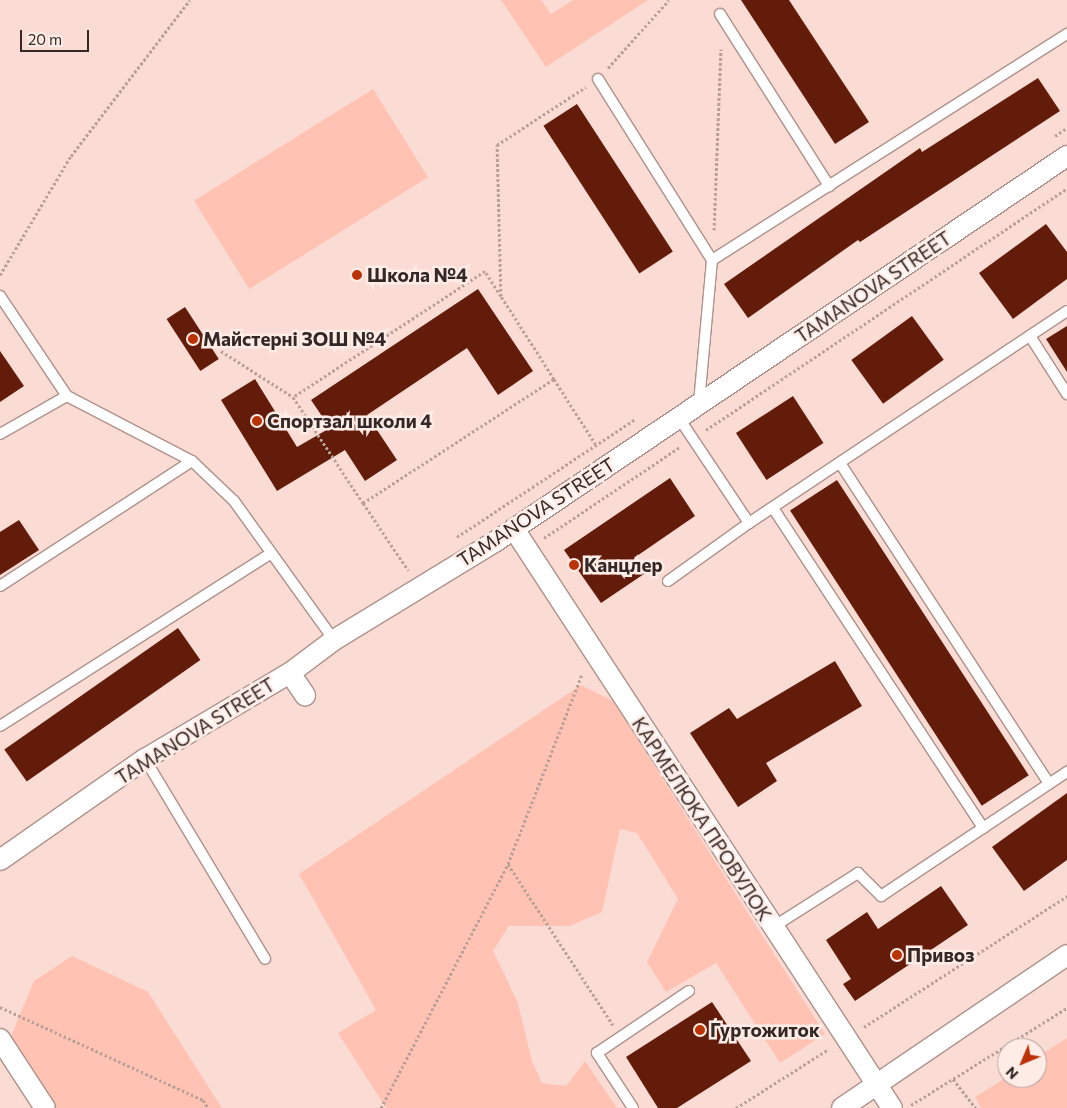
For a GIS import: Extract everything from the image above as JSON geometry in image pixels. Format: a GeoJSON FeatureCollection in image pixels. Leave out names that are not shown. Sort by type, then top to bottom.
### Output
{"type":"FeatureCollection","features":[{"type":"Feature","properties":{"kind":"street","name":"TAMANOVA STREET"},"geometry":{"type":"LineString","coordinates":[[0,860],[145,760],[290,673],[334,640],[514,529],[1067,156]]}},
{"type":"Feature","properties":{"kind":"street","name":"КАРМЕЛЮКА ПРОВУЛОК"},"geometry":{"type":"LineString","coordinates":[[514,529],[845,1039],[892,1108]]}},
{"type":"Feature","properties":{"kind":"street"},"geometry":{"type":"LineString","coordinates":[[290,673],[305,695]]}},
{"type":"Feature","properties":{"kind":"street"},"geometry":{"type":"LineString","coordinates":[[842,1108],[1067,954]]}},
{"type":"Feature","properties":{"kind":"street"},"geometry":{"type":"LineString","coordinates":[[2,1047],[45,1108]]}},
{"type":"Feature","properties":{"kind":"lane"},"geometry":{"type":"LineString","coordinates":[[721,16],[829,186]]}},
{"type":"Feature","properties":{"kind":"lane"},"geometry":{"type":"LineString","coordinates":[[712,260],[1067,34]]}},
{"type":"Feature","properties":{"kind":"lane"},"geometry":{"type":"LineString","coordinates":[[598,79],[712,260],[699,404]]}},
{"type":"Feature","properties":{"kind":"lane"},"geometry":{"type":"LineString","coordinates":[[0,296],[67,396],[192,462],[234,501],[270,554],[334,640]]}},
{"type":"Feature","properties":{"kind":"lane"},"geometry":{"type":"LineString","coordinates":[[668,581],[749,523],[1067,311]]}},
{"type":"Feature","properties":{"kind":"lane"},"geometry":{"type":"LineString","coordinates":[[1030,336],[1067,394]]}},
{"type":"Feature","properties":{"kind":"lane"},"geometry":{"type":"LineString","coordinates":[[0,434],[67,396]]}},
{"type":"Feature","properties":{"kind":"lane"},"geometry":{"type":"LineString","coordinates":[[679,418],[749,523]]}},
{"type":"Feature","properties":{"kind":"lane"},"geometry":{"type":"LineString","coordinates":[[0,586],[192,462]]}},
{"type":"Feature","properties":{"kind":"lane"},"geometry":{"type":"LineString","coordinates":[[840,462],[1049,784]]}},
{"type":"Feature","properties":{"kind":"lane"},"geometry":{"type":"LineString","coordinates":[[773,508],[983,828]]}},
{"type":"Feature","properties":{"kind":"lane"},"geometry":{"type":"LineString","coordinates":[[0,726],[270,554]]}},
{"type":"Feature","properties":{"kind":"lane"},"geometry":{"type":"LineString","coordinates":[[145,760],[265,959]]}},
{"type":"Feature","properties":{"kind":"lane"},"geometry":{"type":"LineString","coordinates":[[773,927],[858,873],[881,896],[1067,772]]}},
{"type":"Feature","properties":{"kind":"lane"},"geometry":{"type":"LineString","coordinates":[[633,1108],[596,1052],[689,991]]}},
{"type":"Feature","properties":{"kind":"path"},"geometry":{"type":"LineString","coordinates":[[0,275],[71,156],[190,0]]}},
{"type":"Feature","properties":{"kind":"path"},"geometry":{"type":"LineString","coordinates":[[501,296],[497,145],[598,79],[669,0]]}},
{"type":"Feature","properties":{"kind":"path"},"geometry":{"type":"LineString","coordinates":[[712,260],[721,16]]}},
{"type":"Feature","properties":{"kind":"path"},"geometry":{"type":"LineString","coordinates":[[1050,139],[1067,128]]}},
{"type":"Feature","properties":{"kind":"path"},"geometry":{"type":"LineString","coordinates":[[528,549],[1067,188]]}},
{"type":"Feature","properties":{"kind":"path"},"geometry":{"type":"LineString","coordinates":[[292,397],[485,271],[596,445]]}},
{"type":"Feature","properties":{"kind":"path"},"geometry":{"type":"LineString","coordinates":[[221,351],[292,397],[408,570]]}},
{"type":"Feature","properties":{"kind":"path"},"geometry":{"type":"LineString","coordinates":[[363,503],[554,379]]}},
{"type":"Feature","properties":{"kind":"path"},"geometry":{"type":"LineString","coordinates":[[449,543],[644,413]]}},
{"type":"Feature","properties":{"kind":"path"},"geometry":{"type":"LineString","coordinates":[[400,575],[416,564]]}},
{"type":"Feature","properties":{"kind":"path"},"geometry":{"type":"LineString","coordinates":[[381,1108],[508,864],[582,676],[577,668]]}},
{"type":"Feature","properties":{"kind":"path"},"geometry":{"type":"LineString","coordinates":[[508,864],[621,1037]]}},
{"type":"Feature","properties":{"kind":"path"},"geometry":{"type":"LineString","coordinates":[[736,1108],[1067,896]]}},
{"type":"Feature","properties":{"kind":"path"},"geometry":{"type":"LineString","coordinates":[[0,1007],[203,1100],[208,1108]]}},
{"type":"Feature","properties":{"kind":"path"},"geometry":{"type":"LineString","coordinates":[[907,1108],[1067,1008]]}},
{"type":"Feature","properties":{"kind":"path"},"geometry":{"type":"LineString","coordinates":[[953,1079],[976,1108]]}},
{"type":"Feature","properties":{"kind":"shaded area"},"geometry":{"type":"Polygon","coordinates":[[[501,0],[541,0],[551,14],[573,0],[648,0],[546,67],[501,0]]]}},
{"type":"Feature","properties":{"kind":"shaded area"},"geometry":{"type":"Polygon","coordinates":[[[373,89],[428,177],[249,289],[194,201],[373,89]]]}},
{"type":"Feature","properties":{"kind":"shaded area"},"geometry":{"type":"Polygon","coordinates":[[[581,685],[613,701],[825,1034],[780,1063],[716,963],[666,992],[647,962],[678,899],[637,833],[620,829],[602,912],[570,926],[509,926],[493,951],[518,1003],[532,1061],[542,1083],[566,1086],[585,1061],[617,1108],[386,1108],[338,1033],[376,1010],[299,874],[581,685]]]}},
{"type":"Feature","properties":{"kind":"shaded area"},"geometry":{"type":"Polygon","coordinates":[[[72,956],[148,992],[222,1108],[53,1108],[9,1041],[34,981],[72,956]]]}},
{"type":"Feature","properties":{"kind":"shaded area"},"geometry":{"type":"Polygon","coordinates":[[[1067,1038],[1067,1108],[981,1108],[975,1097],[997,1083],[997,1088],[1047,1088],[1047,1051],[1067,1038]]]}},
{"type":"Feature","properties":{"kind":"building"},"geometry":{"type":"Polygon","coordinates":[[[741,0],[789,0],[869,122],[835,144],[741,0]]]}},
{"type":"Feature","properties":{"kind":"building"},"geometry":{"type":"Polygon","coordinates":[[[1038,78],[1060,111],[860,242],[858,240],[748,318],[724,284],[920,148],[922,152],[1038,78]]]}},
{"type":"Feature","properties":{"kind":"building"},"geometry":{"type":"Polygon","coordinates":[[[577,104],[673,252],[639,273],[543,126],[577,104]]]}},
{"type":"Feature","properties":{"kind":"building"},"geometry":{"type":"Polygon","coordinates":[[[1046,224],[1067,252],[1067,279],[1013,319],[979,273],[1046,224]]]}},
{"type":"Feature","properties":{"kind":"building"},"geometry":{"type":"Polygon","coordinates":[[[478,289],[533,371],[498,395],[467,348],[367,415],[397,460],[365,481],[345,450],[277,491],[221,400],[255,379],[297,447],[330,428],[311,400],[478,289]]]}},
{"type":"Feature","properties":{"kind":"building","name":"Майстерні ЗОШ №4"},"geometry":{"type":"Polygon","coordinates":[[[185,307],[219,359],[200,371],[167,319],[185,307]]]}},
{"type":"Feature","properties":{"kind":"building"},"geometry":{"type":"Polygon","coordinates":[[[912,316],[944,360],[883,404],[851,360],[912,316]]]}},
{"type":"Feature","properties":{"kind":"building"},"geometry":{"type":"Polygon","coordinates":[[[1067,326],[1067,372],[1046,339],[1067,326]]]}},
{"type":"Feature","properties":{"kind":"building"},"geometry":{"type":"Polygon","coordinates":[[[0,351],[24,386],[0,402],[0,351]]]}},
{"type":"Feature","properties":{"kind":"building"},"geometry":{"type":"Polygon","coordinates":[[[793,396],[823,443],[766,480],[736,433],[793,396]]]}},
{"type":"Feature","properties":{"kind":"building"},"geometry":{"type":"Polygon","coordinates":[[[670,478],[695,516],[634,558],[644,574],[601,603],[564,550],[670,478]]]}},
{"type":"Feature","properties":{"kind":"building"},"geometry":{"type":"Polygon","coordinates":[[[837,480],[1029,775],[982,806],[790,510],[837,480]]]}},
{"type":"Feature","properties":{"kind":"building"},"geometry":{"type":"Polygon","coordinates":[[[19,520],[39,550],[0,575],[0,532],[19,520]]]}},
{"type":"Feature","properties":{"kind":"building"},"geometry":{"type":"Polygon","coordinates":[[[178,628],[200,660],[27,782],[4,750],[178,628]]]}},
{"type":"Feature","properties":{"kind":"building"},"geometry":{"type":"Polygon","coordinates":[[[835,661],[862,706],[766,763],[777,781],[738,807],[690,733],[729,708],[737,719],[835,661]]]}},
{"type":"Feature","properties":{"kind":"building"},"geometry":{"type":"Polygon","coordinates":[[[1067,793],[1067,860],[1024,891],[992,847],[1067,793]]]}},
{"type":"Feature","properties":{"kind":"building"},"geometry":{"type":"Polygon","coordinates":[[[941,886],[968,925],[855,1001],[843,984],[851,979],[826,940],[867,912],[878,929],[941,886]]]}},
{"type":"Feature","properties":{"kind":"building","name":"Гуртожиток"},"geometry":{"type":"Polygon","coordinates":[[[712,1002],[751,1061],[677,1108],[658,1108],[626,1057],[712,1002]]]}},
{"type":"Feature","properties":{"kind":"place","name":"Школа №4"},"geometry":{"type":"Point","coordinates":[357,275]}},
{"type":"Feature","properties":{"kind":"place","name":"Майстерні ЗОШ №4"},"geometry":{"type":"Point","coordinates":[193,339]}},
{"type":"Feature","properties":{"kind":"place","name":"Спортзал школи 4"},"geometry":{"type":"Point","coordinates":[257,421]}},
{"type":"Feature","properties":{"kind":"place","name":"Канцлер"},"geometry":{"type":"Point","coordinates":[574,565]}},
{"type":"Feature","properties":{"kind":"place","name":"Привоз"},"geometry":{"type":"Point","coordinates":[897,955]}},
{"type":"Feature","properties":{"kind":"place","name":"Гуртожиток"},"geometry":{"type":"Point","coordinates":[700,1030]}}]}
